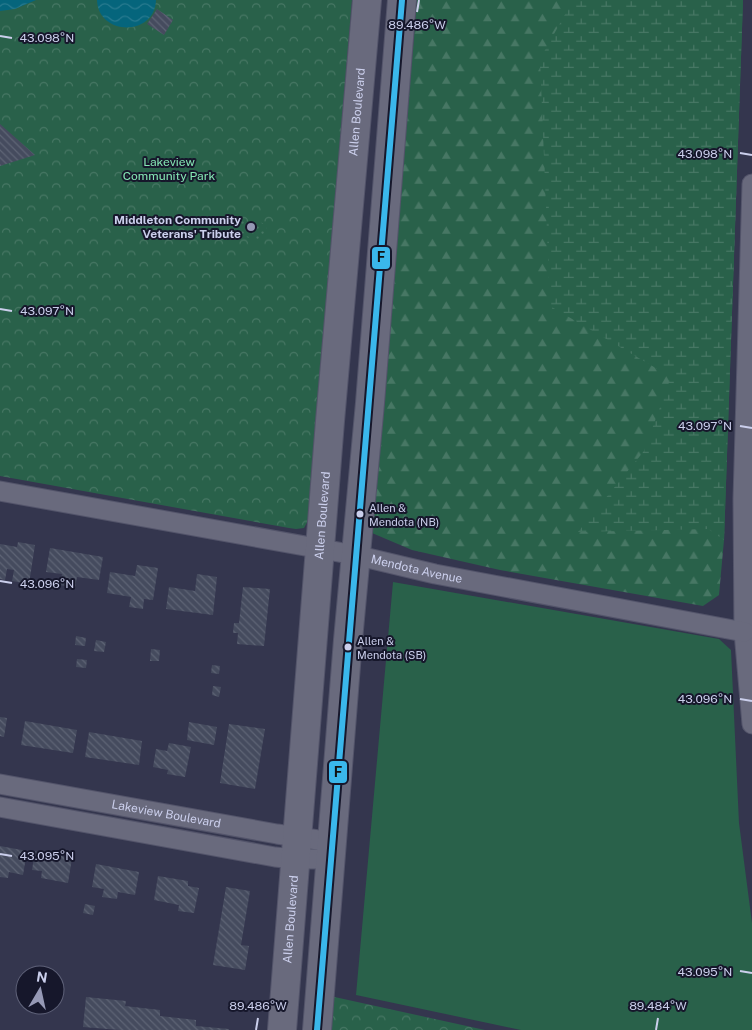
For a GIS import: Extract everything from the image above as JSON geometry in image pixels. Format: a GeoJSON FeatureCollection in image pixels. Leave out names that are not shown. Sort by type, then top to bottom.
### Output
{"type":"FeatureCollection","features":[{"type":"Feature","properties":{"kind":"main road","name":"Allen Boulevard"},"geometry":{"type":"LineString","coordinates":[[282,1030],[320,548],[367,0]]}},
{"type":"Feature","properties":{"kind":"main road"},"geometry":{"type":"LineString","coordinates":[[317,1030],[402,0]]}},
{"type":"Feature","properties":{"kind":"street"},"geometry":{"type":"LineString","coordinates":[[752,184],[743,499],[744,632],[752,724]]}},
{"type":"Feature","properties":{"kind":"street","name":"Mendota Avenue"},"geometry":{"type":"LineString","coordinates":[[0,491],[320,548],[435,574],[744,632]]}},
{"type":"Feature","properties":{"kind":"street","name":"Lakeview Boulevard"},"geometry":{"type":"LineString","coordinates":[[0,784],[296,848]]}},
{"type":"Feature","properties":{"kind":"street","name":"Lakeview Boulevard"},"geometry":{"type":"LineString","coordinates":[[0,807],[296,848],[332,851]]}},
{"type":"Feature","properties":{"kind":"green space","name":"Lakeview Community Park"},"geometry":{"type":"Polygon","coordinates":[[[0,0],[352,0],[309,519],[304,528],[289,528],[0,476],[0,0]]]}},
{"type":"Feature","properties":{"kind":"green space"},"geometry":{"type":"Polygon","coordinates":[[[417,0],[743,0],[724,540],[719,595],[703,606],[500,570],[412,550],[372,533],[417,0]]]}},
{"type":"Feature","properties":{"kind":"green space"},"geometry":{"type":"Polygon","coordinates":[[[573,0],[743,0],[724,540],[708,529],[578,532],[644,451],[671,377],[550,306],[540,59],[573,0]]]}},
{"type":"Feature","properties":{"kind":"green space"},"geometry":{"type":"Polygon","coordinates":[[[256,220],[264,224],[267,229],[264,238],[256,241],[242,235],[237,223],[246,221],[243,227],[244,230],[252,234],[257,228],[256,220]]]}},
{"type":"Feature","properties":{"kind":"green space"},"geometry":{"type":"Polygon","coordinates":[[[393,582],[719,639],[731,650],[739,823],[752,923],[752,1030],[521,1030],[356,995],[393,582]]]}},
{"type":"Feature","properties":{"kind":"green space"},"geometry":{"type":"Polygon","coordinates":[[[330,996],[485,1030],[328,1030],[330,996]]]}},
{"type":"Feature","properties":{"kind":"water"},"geometry":{"type":"Polygon","coordinates":[[[0,0],[36,0],[15,9],[0,11],[0,0]]]}},
{"type":"Feature","properties":{"kind":"water"},"geometry":{"type":"Polygon","coordinates":[[[97,0],[156,0],[153,12],[147,21],[137,26],[126,27],[116,26],[106,20],[100,12],[97,0]]]}},
{"type":"Feature","properties":{"kind":"building"},"geometry":{"type":"Polygon","coordinates":[[[157,9],[173,20],[164,35],[147,24],[157,9]]]}},
{"type":"Feature","properties":{"kind":"building"},"geometry":{"type":"Polygon","coordinates":[[[0,124],[35,155],[0,166],[0,124]]]}},
{"type":"Feature","properties":{"kind":"building"},"geometry":{"type":"Polygon","coordinates":[[[18,542],[35,545],[29,584],[12,581],[14,570],[7,569],[5,580],[0,579],[0,544],[17,547],[18,542]]]}},
{"type":"Feature","properties":{"kind":"building"},"geometry":{"type":"Polygon","coordinates":[[[50,548],[103,557],[99,580],[77,577],[75,588],[60,585],[62,574],[46,572],[50,548]]]}},
{"type":"Feature","properties":{"kind":"building"},"geometry":{"type":"Polygon","coordinates":[[[137,565],[158,568],[153,600],[144,599],[143,609],[129,607],[131,597],[107,593],[110,572],[135,576],[137,565]]]}},
{"type":"Feature","properties":{"kind":"building"},"geometry":{"type":"Polygon","coordinates":[[[197,574],[217,577],[213,615],[166,609],[169,587],[195,591],[197,574]]]}},
{"type":"Feature","properties":{"kind":"building"},"geometry":{"type":"Polygon","coordinates":[[[243,587],[270,589],[264,646],[237,644],[238,633],[233,633],[234,623],[239,623],[243,587]]]}},
{"type":"Feature","properties":{"kind":"building"},"geometry":{"type":"Polygon","coordinates":[[[76,636],[86,638],[85,646],[75,645],[76,636]]]}},
{"type":"Feature","properties":{"kind":"building"},"geometry":{"type":"Polygon","coordinates":[[[96,640],[106,642],[104,652],[94,651],[96,640]]]}},
{"type":"Feature","properties":{"kind":"building"},"geometry":{"type":"Polygon","coordinates":[[[151,649],[160,650],[159,661],[150,661],[151,649]]]}},
{"type":"Feature","properties":{"kind":"building"},"geometry":{"type":"Polygon","coordinates":[[[77,659],[87,660],[86,668],[76,667],[77,659]]]}},
{"type":"Feature","properties":{"kind":"building"},"geometry":{"type":"Polygon","coordinates":[[[212,665],[220,666],[219,674],[211,673],[212,665]]]}},
{"type":"Feature","properties":{"kind":"building"},"geometry":{"type":"Polygon","coordinates":[[[213,686],[221,687],[219,697],[212,695],[213,686]]]}},
{"type":"Feature","properties":{"kind":"building"},"geometry":{"type":"Polygon","coordinates":[[[0,717],[7,718],[4,737],[0,736],[0,717]]]}},
{"type":"Feature","properties":{"kind":"building"},"geometry":{"type":"Polygon","coordinates":[[[25,721],[77,730],[73,753],[21,745],[25,721]]]}},
{"type":"Feature","properties":{"kind":"building"},"geometry":{"type":"Polygon","coordinates":[[[189,722],[217,727],[214,745],[187,740],[189,722]]]}},
{"type":"Feature","properties":{"kind":"building"},"geometry":{"type":"Polygon","coordinates":[[[229,724],[265,729],[255,789],[220,783],[229,724]]]}},
{"type":"Feature","properties":{"kind":"building"},"geometry":{"type":"Polygon","coordinates":[[[89,732],[142,741],[139,765],[85,757],[89,732]]]}},
{"type":"Feature","properties":{"kind":"building"},"geometry":{"type":"Polygon","coordinates":[[[169,743],[191,747],[185,777],[167,774],[168,770],[153,767],[156,749],[167,751],[169,743]]]}},
{"type":"Feature","properties":{"kind":"building"},"geometry":{"type":"Polygon","coordinates":[[[0,846],[27,851],[23,875],[9,872],[8,878],[0,877],[0,846]]]}},
{"type":"Feature","properties":{"kind":"building"},"geometry":{"type":"Polygon","coordinates":[[[35,851],[72,858],[68,883],[41,878],[42,871],[32,870],[35,851]]]}},
{"type":"Feature","properties":{"kind":"building"},"geometry":{"type":"Polygon","coordinates":[[[96,864],[139,872],[135,895],[118,892],[117,899],[102,897],[104,889],[92,887],[96,864]]]}},
{"type":"Feature","properties":{"kind":"building"},"geometry":{"type":"Polygon","coordinates":[[[158,876],[188,881],[188,886],[199,888],[194,913],[178,911],[179,905],[154,900],[158,876]]]}},
{"type":"Feature","properties":{"kind":"building"},"geometry":{"type":"Polygon","coordinates":[[[226,887],[250,891],[241,945],[249,946],[245,970],[213,965],[226,887]]]}},
{"type":"Feature","properties":{"kind":"building"},"geometry":{"type":"Polygon","coordinates":[[[85,904],[95,906],[93,915],[83,913],[85,904]]]}},
{"type":"Feature","properties":{"kind":"building"},"geometry":{"type":"Polygon","coordinates":[[[86,997],[126,1001],[125,1006],[160,1010],[160,1016],[196,1020],[196,1026],[229,1030],[120,1030],[83,1027],[86,997]]]}},
{"type":"Feature","properties":{"kind":"transit line","name":"F"},"geometry":{"type":"LineString","coordinates":[[317,1030],[402,0]]}},
{"type":"Feature","properties":{"kind":"place","name":"Middleton Community Veterans' Tribute"},"geometry":{"type":"Point","coordinates":[251,227]}},
{"type":"Feature","properties":{"kind":"place","name":"Allen & Mendota (NB)"},"geometry":{"type":"Point","coordinates":[360,514]}},
{"type":"Feature","properties":{"kind":"place","name":"Allen & Mendota (SB)"},"geometry":{"type":"Point","coordinates":[348,647]}}]}
